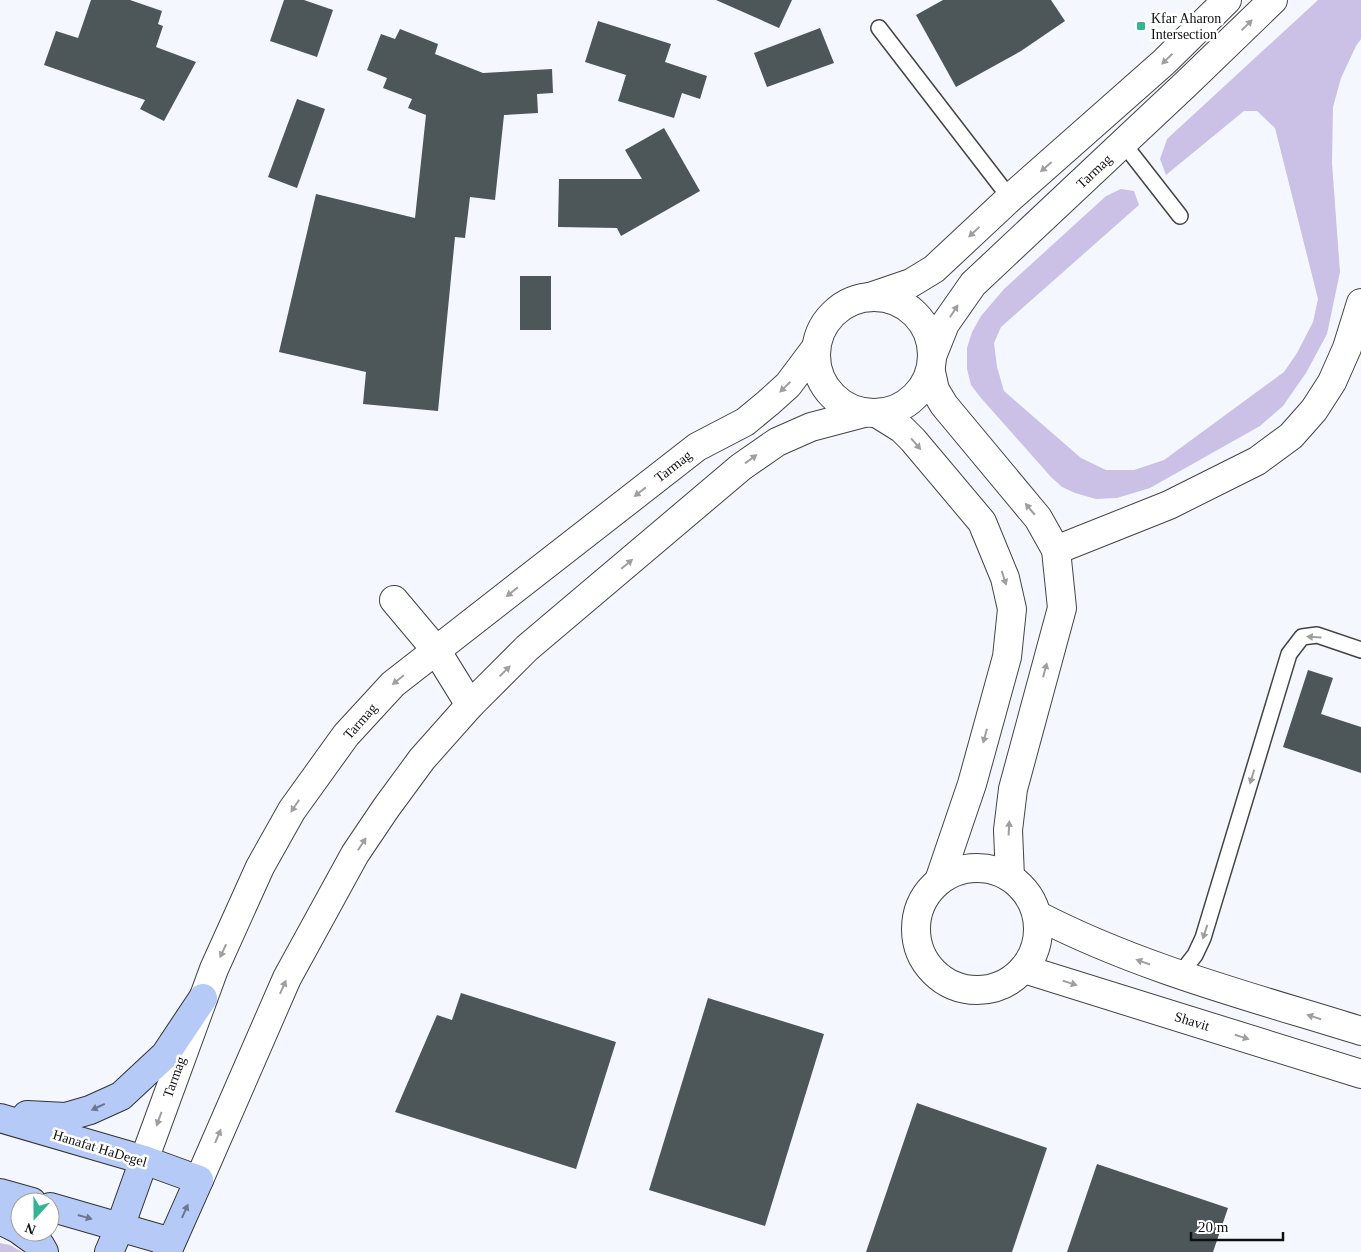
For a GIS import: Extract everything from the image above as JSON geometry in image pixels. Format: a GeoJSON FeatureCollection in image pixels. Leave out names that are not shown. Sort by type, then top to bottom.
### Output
{"type":"FeatureCollection","features":[{"type":"Feature","properties":{"kind":"main road"},"geometry":{"type":"LineString","coordinates":[[0,1116],[66,1116],[90,1110],[121,1096],[165,1055],[203,998]]}},
{"type":"Feature","properties":{"kind":"main road","name":"Hanafat HaDegel"},"geometry":{"type":"LineString","coordinates":[[0,1116],[144,1160],[199,1180]]}},
{"type":"Feature","properties":{"kind":"main road","name":"Tarmag"},"geometry":{"type":"LineString","coordinates":[[109,1252],[144,1160]]}},
{"type":"Feature","properties":{"kind":"main road"},"geometry":{"type":"LineString","coordinates":[[60,1210],[120,1227],[169,1247],[199,1180]]}},
{"type":"Feature","properties":{"kind":"main road"},"geometry":{"type":"LineString","coordinates":[[36,1242],[44,1252]]}},
{"type":"Feature","properties":{"kind":"street"},"geometry":{"type":"LineString","coordinates":[[938,881],[972,784],[1002,676],[1012,609],[1005,578],[982,522],[902,429],[871,413],[847,408],[833,397],[822,383],[816,367],[815,349],[821,330],[833,313],[850,302],[911,283],[934,269],[1010,198],[1164,62],[1227,0]]}},
{"type":"Feature","properties":{"kind":"street","name":"Tarmag"},"geometry":{"type":"LineString","coordinates":[[932,363],[945,324],[973,284],[1273,0]]}},
{"type":"Feature","properties":{"kind":"street"},"geometry":{"type":"LineString","coordinates":[[870,297],[888,298],[906,306],[920,319],[929,335],[935,390],[944,405],[1038,518],[1056,550],[1062,608],[1013,789],[1008,830],[1010,877]]}},
{"type":"Feature","properties":{"kind":"street"},"geometry":{"type":"LineString","coordinates":[[1056,550],[1169,505],[1257,461],[1291,436],[1314,410],[1332,382],[1348,348],[1361,303]]}},
{"type":"Feature","properties":{"kind":"street","name":"Tarmag"},"geometry":{"type":"LineString","coordinates":[[144,1160],[214,969],[260,867],[292,810],[346,735],[393,684],[436,650],[697,447],[745,422],[760,410],[788,385],[815,349]]}},
{"type":"Feature","properties":{"kind":"street"},"geometry":{"type":"LineString","coordinates":[[199,1180],[286,978],[355,854],[422,759],[470,706],[528,648],[754,457],[777,442],[811,427],[871,413],[892,411],[905,405],[925,385],[932,363]]}},
{"type":"Feature","properties":{"kind":"street"},"geometry":{"type":"LineString","coordinates":[[394,600],[436,650],[470,706]]}},
{"type":"Feature","properties":{"kind":"street"},"geometry":{"type":"LineString","coordinates":[[974,867],[992,869],[1010,877],[1022,887],[1032,900],[1037,915],[1039,935],[1034,953],[1024,969],[1008,982],[989,989],[969,990],[950,983],[933,972],[922,954],[916,935],[917,915],[925,896],[938,881],[955,872],[974,867]]}},
{"type":"Feature","properties":{"kind":"street"},"geometry":{"type":"LineString","coordinates":[[1037,915],[1071,933],[1132,958],[1361,1031]]}},
{"type":"Feature","properties":{"kind":"street","name":"Shavit"},"geometry":{"type":"LineString","coordinates":[[1024,969],[1361,1074]]}},
{"type":"Feature","properties":{"kind":"lane"},"geometry":{"type":"LineString","coordinates":[[879,28],[1010,198]]}},
{"type":"Feature","properties":{"kind":"lane"},"geometry":{"type":"LineString","coordinates":[[1123,144],[1180,216]]}},
{"type":"Feature","properties":{"kind":"lane"},"geometry":{"type":"LineString","coordinates":[[1180,974],[1196,955],[1203,938],[1289,654],[1302,637],[1317,636],[1361,650]]}},
{"type":"Feature","properties":{"kind":"shaded area"},"geometry":{"type":"Polygon","coordinates":[[[1318,0],[1361,0],[1361,39],[1341,78],[1333,107],[1332,163],[1340,272],[1327,334],[1306,373],[1283,406],[1260,426],[1150,488],[1117,498],[1096,499],[1062,487],[1051,477],[971,385],[967,369],[967,348],[972,332],[981,316],[1004,289],[1106,196],[1121,189],[1134,191],[1139,205],[1001,327],[994,343],[997,367],[1004,391],[1081,458],[1106,470],[1134,470],[1164,460],[1284,372],[1297,353],[1313,322],[1318,299],[1275,128],[1257,111],[1244,111],[1166,175],[1160,159],[1167,139],[1318,0]]]}},
{"type":"Feature","properties":{"kind":"shaded area"},"geometry":{"type":"Polygon","coordinates":[[[0,1243],[10,1245],[22,1252],[0,1252],[0,1243]]]}},
{"type":"Feature","properties":{"kind":"building"},"geometry":{"type":"Polygon","coordinates":[[[91,0],[130,0],[162,11],[158,24],[163,26],[156,47],[196,62],[164,121],[140,109],[145,100],[44,65],[56,31],[78,38],[91,0]]]}},
{"type":"Feature","properties":{"kind":"building"},"geometry":{"type":"Polygon","coordinates":[[[284,0],[304,0],[333,10],[317,57],[270,41],[284,0]]]}},
{"type":"Feature","properties":{"kind":"building"},"geometry":{"type":"Polygon","coordinates":[[[716,0],[792,0],[779,28],[716,0]]]}},
{"type":"Feature","properties":{"kind":"building"},"geometry":{"type":"Polygon","coordinates":[[[943,0],[1051,0],[1065,21],[1021,51],[956,87],[916,15],[943,0]]]}},
{"type":"Feature","properties":{"kind":"building"},"geometry":{"type":"Polygon","coordinates":[[[598,21],[671,44],[665,62],[707,76],[700,99],[682,93],[674,118],[618,101],[626,75],[585,62],[598,21]]]}},
{"type":"Feature","properties":{"kind":"building"},"geometry":{"type":"Polygon","coordinates":[[[820,28],[834,63],[767,87],[754,53],[820,28]]]}},
{"type":"Feature","properties":{"kind":"building"},"geometry":{"type":"Polygon","coordinates":[[[400,29],[438,44],[435,54],[483,73],[552,69],[553,93],[537,94],[538,113],[504,115],[495,200],[470,197],[465,238],[455,237],[438,411],[363,404],[366,372],[279,352],[316,194],[415,218],[426,115],[408,108],[412,99],[383,88],[387,78],[367,70],[381,34],[395,39],[400,29]]]}},
{"type":"Feature","properties":{"kind":"building"},"geometry":{"type":"Polygon","coordinates":[[[297,99],[325,109],[297,188],[268,177],[297,99]]]}},
{"type":"Feature","properties":{"kind":"building"},"geometry":{"type":"Polygon","coordinates":[[[664,128],[700,191],[621,236],[617,228],[558,227],[559,179],[642,179],[625,150],[664,128]]]}},
{"type":"Feature","properties":{"kind":"building"},"geometry":{"type":"Polygon","coordinates":[[[520,276],[551,276],[551,330],[520,330],[520,276]]]}},
{"type":"Feature","properties":{"kind":"building"},"geometry":{"type":"Polygon","coordinates":[[[1308,670],[1333,678],[1321,714],[1361,727],[1361,773],[1283,747],[1308,670]]]}},
{"type":"Feature","properties":{"kind":"building"},"geometry":{"type":"Polygon","coordinates":[[[461,993],[616,1042],[576,1169],[395,1112],[437,1015],[452,1020],[461,993]]]}},
{"type":"Feature","properties":{"kind":"building"},"geometry":{"type":"Polygon","coordinates":[[[708,998],[824,1034],[765,1226],[649,1190],[708,998]]]}},
{"type":"Feature","properties":{"kind":"building"},"geometry":{"type":"Polygon","coordinates":[[[917,1103],[1047,1148],[1012,1252],[866,1252],[917,1103]]]}},
{"type":"Feature","properties":{"kind":"building"},"geometry":{"type":"Polygon","coordinates":[[[1097,1164],[1228,1208],[1213,1252],[1067,1252],[1097,1164]]]}},
{"type":"Feature","properties":{"kind":"place","name":"Kfar Aharon Intersection"},"geometry":{"type":"Point","coordinates":[1141,26]}}]}
